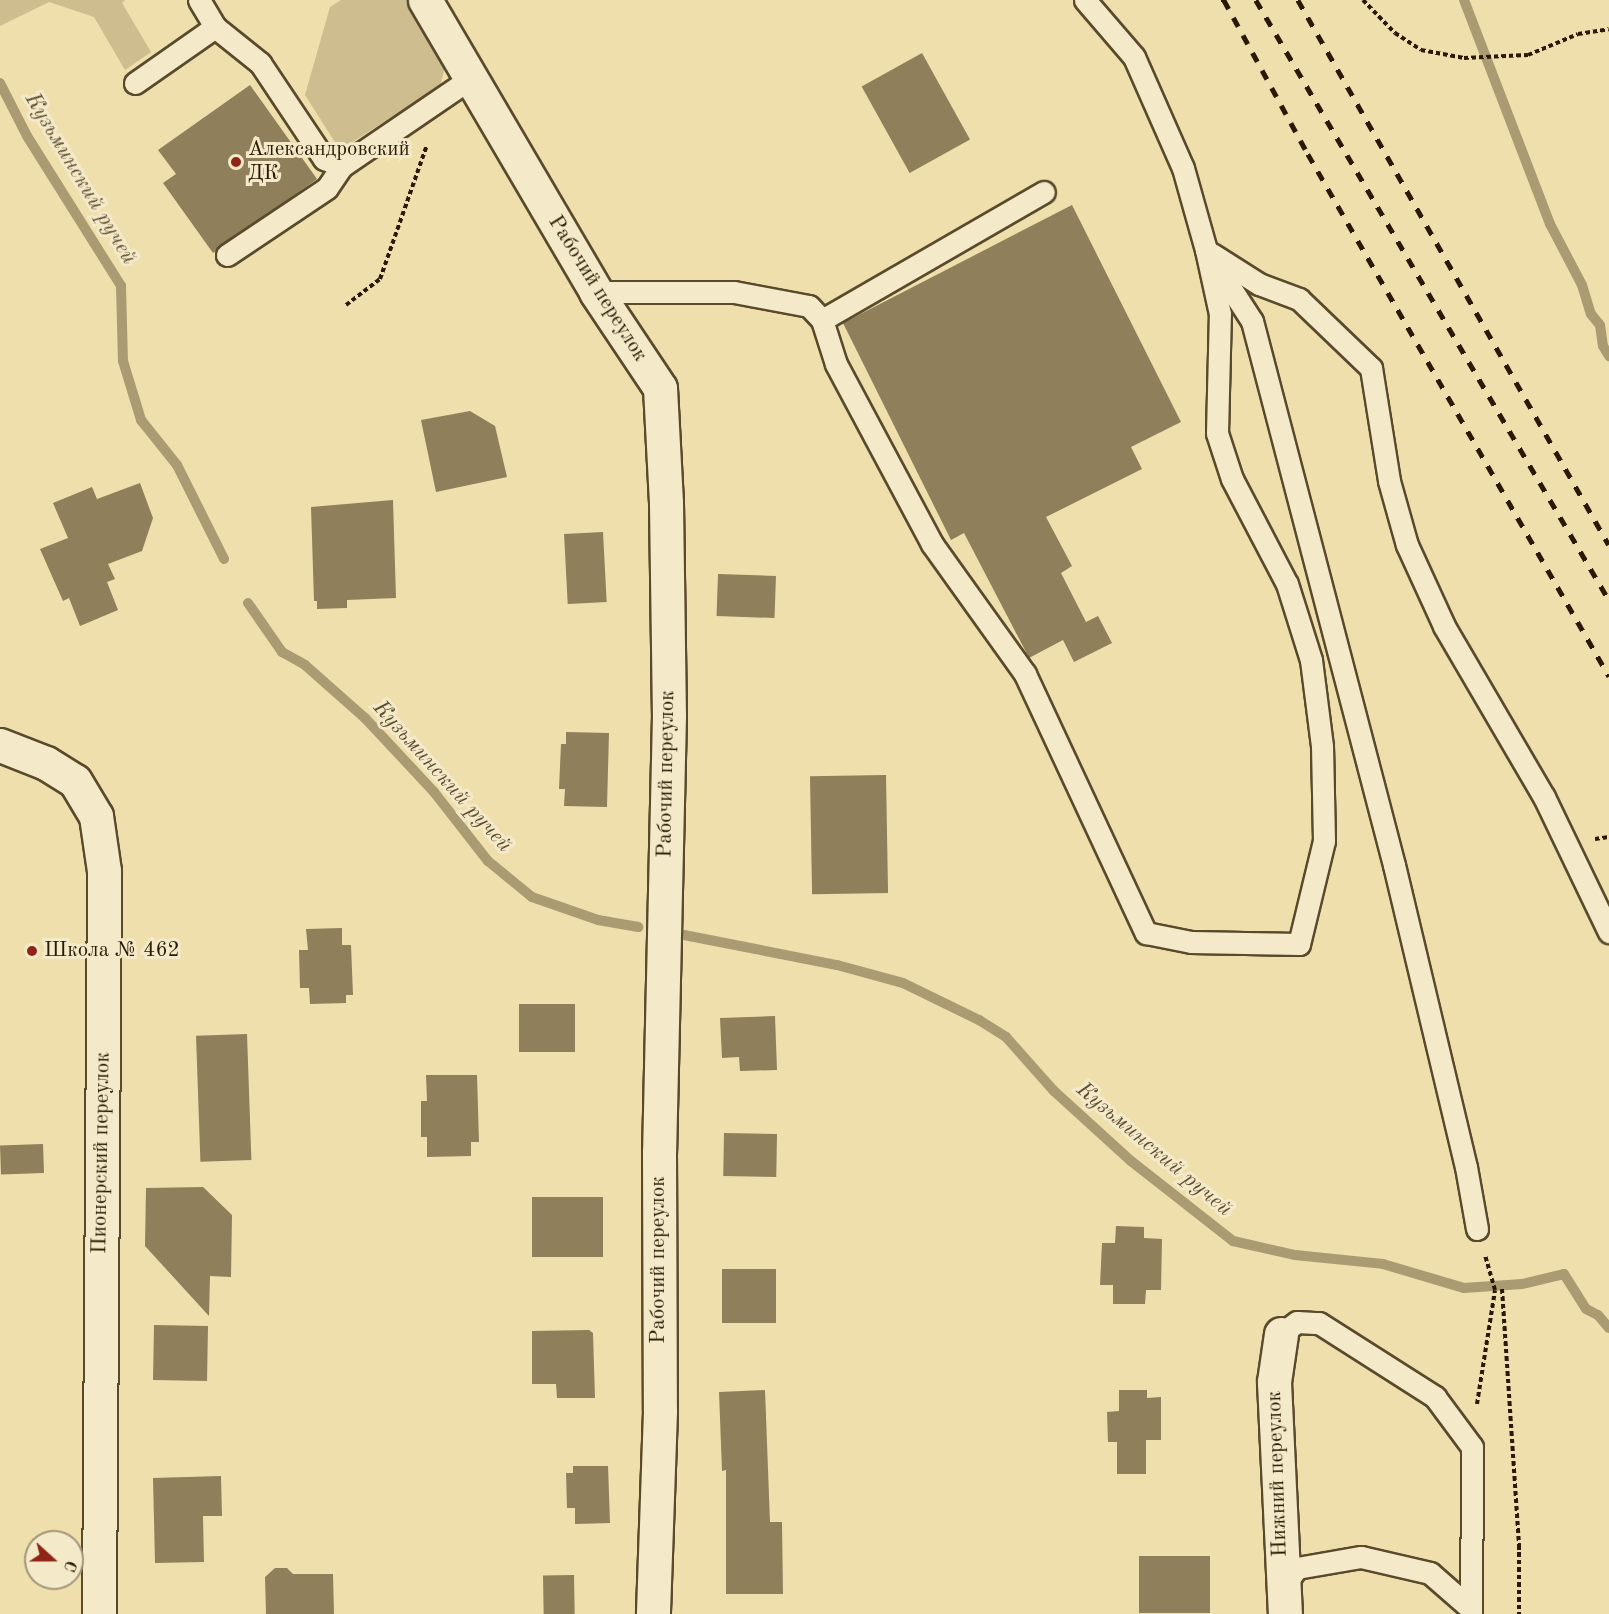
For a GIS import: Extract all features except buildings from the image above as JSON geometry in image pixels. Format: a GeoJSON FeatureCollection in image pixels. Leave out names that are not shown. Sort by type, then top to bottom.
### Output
{"type":"FeatureCollection","features":[{"type":"Feature","properties":{"kind":"street","name":"Рабочий переулок"},"geometry":{"type":"LineString","coordinates":[[425,0],[596,292],[660,388],[666,503],[669,715],[659,1152],[660,1411],[653,1614]]}},
{"type":"Feature","properties":{"kind":"street","name":"Пионерский переулок"},"geometry":{"type":"LineString","coordinates":[[0,745],[46,763],[75,781],[96,816],[104,871],[99,1614]]}},
{"type":"Feature","properties":{"kind":"street","name":"Нижний переулок"},"geometry":{"type":"LineString","coordinates":[[1281,1334],[1274,1382],[1279,1548],[1285,1599]]}},
{"type":"Feature","properties":{"kind":"lane"},"geometry":{"type":"LineString","coordinates":[[199,0],[214,27],[260,63],[324,159],[342,166]]}},
{"type":"Feature","properties":{"kind":"lane"},"geometry":{"type":"LineString","coordinates":[[596,292],[734,292],[809,306],[822,320],[836,364],[932,544],[1025,674],[1146,933],[1191,942],[1299,944],[1324,841],[1322,746],[1311,660],[1287,584],[1232,479],[1216,433],[1220,314],[1206,250],[1183,168],[1134,57],[1085,0]]}},
{"type":"Feature","properties":{"kind":"lane"},"geometry":{"type":"LineString","coordinates":[[135,83],[214,27]]}},
{"type":"Feature","properties":{"kind":"lane"},"geometry":{"type":"LineString","coordinates":[[227,255],[327,188],[342,166],[471,78]]}},
{"type":"Feature","properties":{"kind":"lane"},"geometry":{"type":"LineString","coordinates":[[822,320],[1044,192]]}},
{"type":"Feature","properties":{"kind":"lane"},"geometry":{"type":"LineString","coordinates":[[1206,250],[1259,284],[1299,299],[1371,368],[1389,481],[1407,545],[1444,626],[1544,797],[1609,932]]}},
{"type":"Feature","properties":{"kind":"lane"},"geometry":{"type":"LineString","coordinates":[[1206,250],[1252,321],[1394,865],[1466,1167],[1477,1229]]}},
{"type":"Feature","properties":{"kind":"lane"},"geometry":{"type":"LineString","coordinates":[[1281,1334],[1297,1322],[1319,1323],[1434,1397],[1472,1447],[1470,1611]]}},
{"type":"Feature","properties":{"kind":"lane"},"geometry":{"type":"LineString","coordinates":[[1285,1599],[1297,1568],[1361,1557],[1430,1573],[1470,1611]]}},
{"type":"Feature","properties":{"kind":"path"},"geometry":{"type":"LineString","coordinates":[[1221,0],[1228,0]]}},
{"type":"Feature","properties":{"kind":"path"},"geometry":{"type":"LineString","coordinates":[[1363,0],[1395,33],[1420,50],[1464,58],[1494,59],[1528,55],[1578,34],[1609,29]]}},
{"type":"Feature","properties":{"kind":"path"},"geometry":{"type":"LineString","coordinates":[[346,305],[380,279],[429,139]]}},
{"type":"Feature","properties":{"kind":"path"},"geometry":{"type":"LineString","coordinates":[[1472,1447],[1495,1290],[1493,1279]]}},
{"type":"Feature","properties":{"kind":"path"},"geometry":{"type":"LineString","coordinates":[[1502,1289],[1518,1533],[1519,1614]]}},
{"type":"Feature","properties":{"kind":"shaded area"},"geometry":{"type":"Polygon","coordinates":[[[0,0],[125,0],[122,3],[151,52],[125,70],[94,17],[49,2],[0,26],[0,0]]]}},
{"type":"Feature","properties":{"kind":"shaded area"},"geometry":{"type":"Polygon","coordinates":[[[341,0],[406,0],[445,67],[440,86],[340,150],[305,95],[330,7],[341,0]]]}},
{"type":"Feature","properties":{"kind":"waterway"},"geometry":{"type":"LineString","coordinates":[[1464,0],[1550,224],[1582,285],[1591,314],[1600,325],[1603,346],[1609,356]]}},
{"type":"Feature","properties":{"kind":"waterway","name":"Кузьминский ручей"},"geometry":{"type":"LineString","coordinates":[[0,83],[27,136],[121,286],[123,361],[141,420],[177,465],[224,559]]}},
{"type":"Feature","properties":{"kind":"waterway","name":"Кузьминский ручей"},"geometry":{"type":"LineString","coordinates":[[248,603],[282,652],[305,665],[365,718],[434,792],[488,861],[532,897],[598,920],[638,927]]}},
{"type":"Feature","properties":{"kind":"waterway","name":"Кузьминский ручей"},"geometry":{"type":"LineString","coordinates":[[684,935],[837,965],[903,983],[979,1020],[1006,1037],[1054,1091],[1131,1161],[1233,1241],[1295,1255],[1383,1264],[1464,1288],[1522,1284],[1564,1274],[1586,1309],[1598,1315],[1609,1328]]}},
{"type":"Feature","properties":{"kind":"railway"},"geometry":{"type":"LineString","coordinates":[[1224,0],[1308,154],[1609,676]]}},
{"type":"Feature","properties":{"kind":"railway"},"geometry":{"type":"LineString","coordinates":[[1256,0],[1609,600]]}},
{"type":"Feature","properties":{"kind":"railway"},"geometry":{"type":"LineString","coordinates":[[1298,0],[1609,545]]}},
{"type":"Feature","properties":{"kind":"place","name":"Александровский ДК"},"geometry":{"type":"Point","coordinates":[236,162]}},
{"type":"Feature","properties":{"kind":"place","name":"Школа № 462"},"geometry":{"type":"Point","coordinates":[32,951]}}]}
